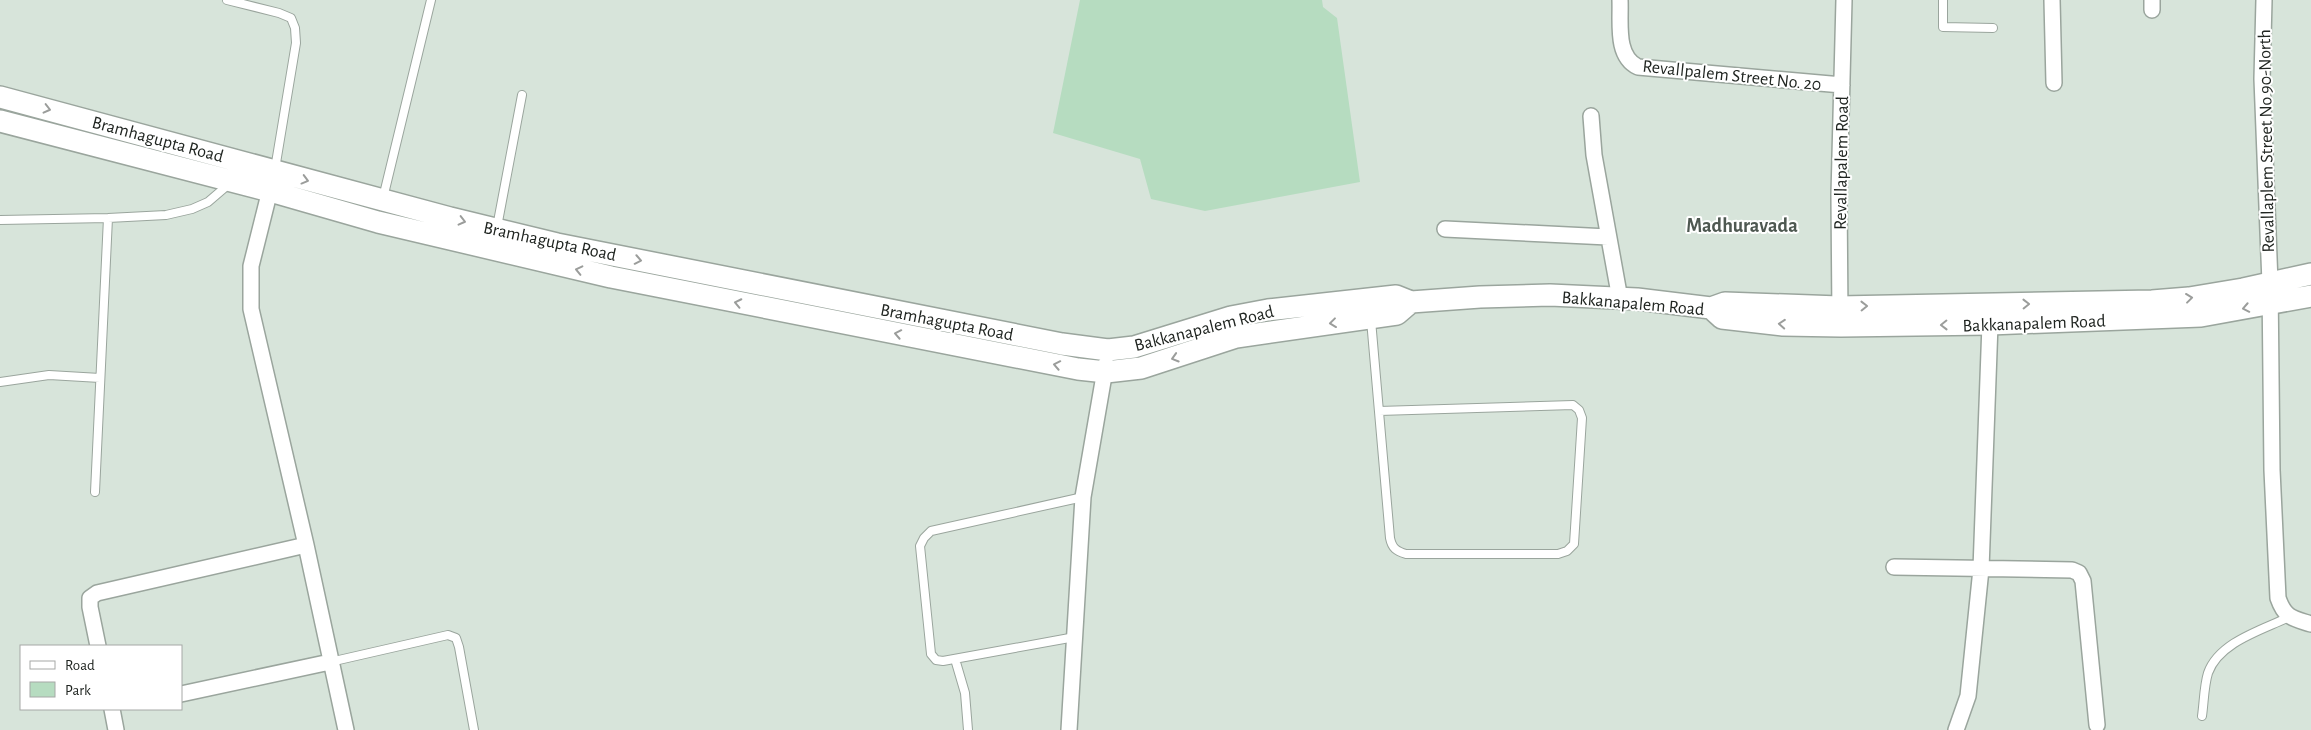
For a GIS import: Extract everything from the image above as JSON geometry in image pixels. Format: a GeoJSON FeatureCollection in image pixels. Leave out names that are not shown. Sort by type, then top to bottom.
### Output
{"type":"FeatureCollection","features":[{"type":"Feature","properties":{"kind":"street","name":"Revallpalem Street No. 20"},"geometry":{"type":"LineString","coordinates":[[1620,0],[1621,38],[1626,56],[1631,64],[1638,67],[1842,85]]}},
{"type":"Feature","properties":{"kind":"street","name":"Revallapalem Road"},"geometry":{"type":"LineString","coordinates":[[1840,316],[1839,195],[1844,0]]}},
{"type":"Feature","properties":{"kind":"street"},"geometry":{"type":"LineString","coordinates":[[2052,0],[2054,83]]}},
{"type":"Feature","properties":{"kind":"street","name":"Revallaplem Street No 90-North"},"geometry":{"type":"LineString","coordinates":[[2264,0],[2262,79],[2270,293],[2272,470],[2278,598],[2282,608],[2289,617]]}},
{"type":"Feature","properties":{"kind":"street","name":"Bramhagupta Road"},"geometry":{"type":"LineString","coordinates":[[0,97],[272,181],[378,222],[611,277],[796,315],[1069,367],[1106,372],[1141,368],[1236,337],[1397,314],[1411,302]]}},
{"type":"Feature","properties":{"kind":"street"},"geometry":{"type":"LineString","coordinates":[[1591,116],[1594,155],[1620,298]]}},
{"type":"Feature","properties":{"kind":"street","name":"Bramhagupta Road"},"geometry":{"type":"LineString","coordinates":[[0,121],[233,182],[272,181],[383,200],[557,244],[968,326],[1062,344],[1108,350]]}},
{"type":"Feature","properties":{"kind":"street"},"geometry":{"type":"LineString","coordinates":[[272,181],[250,266],[251,309],[306,545],[346,730]]}},
{"type":"Feature","properties":{"kind":"street"},"geometry":{"type":"LineString","coordinates":[[1445,228],[1608,237]]}},
{"type":"Feature","properties":{"kind":"street"},"geometry":{"type":"LineString","coordinates":[[1840,316],[2152,301],[2270,293],[2311,274]]}},
{"type":"Feature","properties":{"kind":"street","name":"Bakkanapalem Road"},"geometry":{"type":"LineString","coordinates":[[1108,350],[1134,347],[1231,317],[1268,310],[1396,296],[1411,302],[1480,297],[1550,295],[1620,298],[1711,308],[1722,318],[1784,324],[1840,316],[1990,324],[2201,316],[2270,293],[2311,296]]}},
{"type":"Feature","properties":{"kind":"street"},"geometry":{"type":"LineString","coordinates":[[1956,730],[1968,696],[1981,569],[1990,324]]}},
{"type":"Feature","properties":{"kind":"street"},"geometry":{"type":"LineString","coordinates":[[1068,730],[1082,497],[1106,372],[1108,350]]}},
{"type":"Feature","properties":{"kind":"street"},"geometry":{"type":"LineString","coordinates":[[98,645],[90,607],[90,598],[97,593],[306,545]]}},
{"type":"Feature","properties":{"kind":"street"},"geometry":{"type":"LineString","coordinates":[[1894,567],[2072,570],[2079,573],[2083,582],[2097,725]]}},
{"type":"Feature","properties":{"kind":"street"},"geometry":{"type":"LineString","coordinates":[[2289,617],[2311,624]]}},
{"type":"Feature","properties":{"kind":"street"},"geometry":{"type":"LineString","coordinates":[[182,694],[330,662]]}},
{"type":"Feature","properties":{"kind":"street"},"geometry":{"type":"LineString","coordinates":[[112,710],[116,730]]}},
{"type":"Feature","properties":{"kind":"lane"},"geometry":{"type":"LineString","coordinates":[[227,0],[279,13],[291,18],[295,28],[296,43],[272,181]]}},
{"type":"Feature","properties":{"kind":"lane"},"geometry":{"type":"LineString","coordinates":[[383,200],[431,0]]}},
{"type":"Feature","properties":{"kind":"lane"},"geometry":{"type":"LineString","coordinates":[[1943,0],[1943,26],[1992,28]]}},
{"type":"Feature","properties":{"kind":"lane"},"geometry":{"type":"LineString","coordinates":[[496,229],[522,95]]}},
{"type":"Feature","properties":{"kind":"lane"},"geometry":{"type":"LineString","coordinates":[[0,220],[166,215],[192,209],[208,202],[233,182]]}},
{"type":"Feature","properties":{"kind":"lane"},"geometry":{"type":"LineString","coordinates":[[95,492],[108,218]]}},
{"type":"Feature","properties":{"kind":"lane"},"geometry":{"type":"LineString","coordinates":[[1371,318],[1379,411],[1390,538],[1396,552],[1406,554],[1558,554],[1567,551],[1574,544],[1582,418],[1579,410],[1573,405],[1379,411]]}},
{"type":"Feature","properties":{"kind":"lane"},"geometry":{"type":"LineString","coordinates":[[0,382],[49,375],[100,378]]}},
{"type":"Feature","properties":{"kind":"lane"},"geometry":{"type":"LineString","coordinates":[[1075,637],[955,659],[936,660],[931,654],[920,546],[924,538],[931,531],[1082,497]]}},
{"type":"Feature","properties":{"kind":"lane"},"geometry":{"type":"LineString","coordinates":[[2202,716],[2208,674],[2216,658],[2232,645],[2289,617]]}},
{"type":"Feature","properties":{"kind":"lane"},"geometry":{"type":"LineString","coordinates":[[330,662],[448,635],[456,638],[474,730]]}},
{"type":"Feature","properties":{"kind":"lane"},"geometry":{"type":"LineString","coordinates":[[955,659],[965,694],[968,730]]}},
{"type":"Feature","properties":{"kind":"green space"},"geometry":{"type":"Polygon","coordinates":[[[1080,0],[1322,0],[1323,7],[1337,18],[1360,182],[1205,211],[1151,199],[1140,159],[1053,133],[1080,0]]]}},
{"type":"Feature","properties":{"kind":"district","name":"Madhuravada"},"geometry":{"type":"Point","coordinates":[1742,225]}}]}
